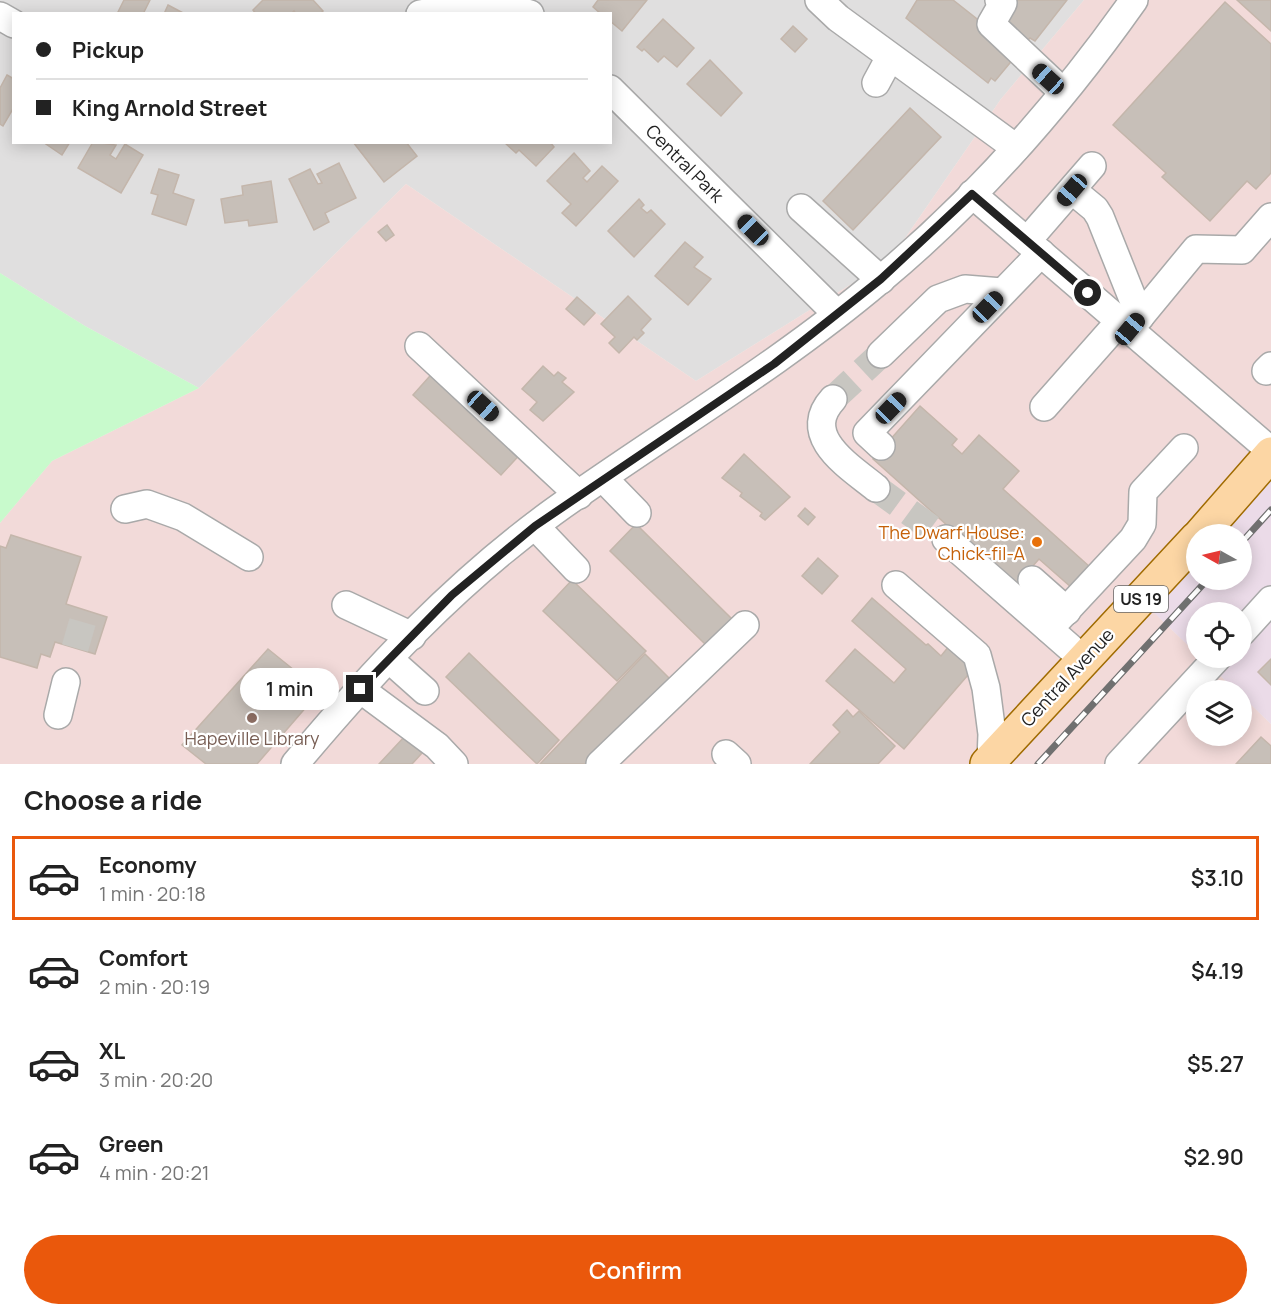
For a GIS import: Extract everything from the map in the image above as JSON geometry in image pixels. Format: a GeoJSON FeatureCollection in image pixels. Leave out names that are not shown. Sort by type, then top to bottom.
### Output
{"type":"FeatureCollection","features":[{"type":"Feature","properties":{"kind":"main road"},"geometry":{"type":"LineString","coordinates":[[1210,524],[1271,453]]}},
{"type":"Feature","properties":{"kind":"main road","name":"Central Avenue"},"geometry":{"type":"LineString","coordinates":[[989,762],[1186,550]]}},
{"type":"Feature","properties":{"kind":"street"},"geometry":{"type":"LineString","coordinates":[[819,0],[838,18],[1016,148]]}},
{"type":"Feature","properties":{"kind":"street"},"geometry":{"type":"LineString","coordinates":[[999,0],[1003,3],[991,24],[1062,91]]}},
{"type":"Feature","properties":{"kind":"street"},"geometry":{"type":"LineString","coordinates":[[296,764],[360,689],[452,595],[535,526],[774,364],[881,279],[972,194],[1016,148],[1134,0]]}},
{"type":"Feature","properties":{"kind":"street"},"geometry":{"type":"LineString","coordinates":[[432,12],[489,2],[524,12]]}},
{"type":"Feature","properties":{"kind":"street"},"geometry":{"type":"LineString","coordinates":[[876,83],[891,57]]}},
{"type":"Feature","properties":{"kind":"street","name":"Central Park"},"geometry":{"type":"LineString","coordinates":[[612,91],[837,314]]}},
{"type":"Feature","properties":{"kind":"street"},"geometry":{"type":"LineString","coordinates":[[881,447],[867,433],[1002,292],[1072,190],[1092,166]]}},
{"type":"Feature","properties":{"kind":"street"},"geometry":{"type":"LineString","coordinates":[[1072,190],[1095,209],[1100,217],[1130,322]]}},
{"type":"Feature","properties":{"kind":"street"},"geometry":{"type":"LineString","coordinates":[[972,194],[1034,247],[1130,322],[1271,453]]}},
{"type":"Feature","properties":{"kind":"street"},"geometry":{"type":"LineString","coordinates":[[801,208],[881,279]]}},
{"type":"Feature","properties":{"kind":"street"},"geometry":{"type":"LineString","coordinates":[[1044,407],[1130,322],[1196,249],[1242,250],[1271,217]]}},
{"type":"Feature","properties":{"kind":"street"},"geometry":{"type":"LineString","coordinates":[[881,354],[939,299],[965,289],[1002,292]]}},
{"type":"Feature","properties":{"kind":"street"},"geometry":{"type":"LineString","coordinates":[[419,346],[579,495]]}},
{"type":"Feature","properties":{"kind":"street"},"geometry":{"type":"LineString","coordinates":[[833,399],[823,410],[820,425],[825,440],[876,488]]}},
{"type":"Feature","properties":{"kind":"street"},"geometry":{"type":"LineString","coordinates":[[1058,620],[1133,538],[1142,524],[1145,512],[1143,492],[1184,448]]}},
{"type":"Feature","properties":{"kind":"street"},"geometry":{"type":"LineString","coordinates":[[603,478],[637,513]]}},
{"type":"Feature","properties":{"kind":"street"},"geometry":{"type":"LineString","coordinates":[[125,509],[147,504],[183,517],[249,557]]}},
{"type":"Feature","properties":{"kind":"street"},"geometry":{"type":"LineString","coordinates":[[535,526],[576,569]]}},
{"type":"Feature","properties":{"kind":"street"},"geometry":{"type":"LineString","coordinates":[[946,538],[1058,620]]}},
{"type":"Feature","properties":{"kind":"street"},"geometry":{"type":"LineString","coordinates":[[1032,580],[1083,659]]}},
{"type":"Feature","properties":{"kind":"street"},"geometry":{"type":"LineString","coordinates":[[896,585],[977,655],[986,688],[992,734],[989,762]]}},
{"type":"Feature","properties":{"kind":"street"},"geometry":{"type":"LineString","coordinates":[[1252,621],[1271,600]]}},
{"type":"Feature","properties":{"kind":"street"},"geometry":{"type":"LineString","coordinates":[[346,605],[412,636]]}},
{"type":"Feature","properties":{"kind":"street"},"geometry":{"type":"LineString","coordinates":[[600,764],[746,625]]}},
{"type":"Feature","properties":{"kind":"street"},"geometry":{"type":"LineString","coordinates":[[389,659],[425,691]]}},
{"type":"Feature","properties":{"kind":"street"},"geometry":{"type":"LineString","coordinates":[[1119,764],[1208,668]]}},
{"type":"Feature","properties":{"kind":"street"},"geometry":{"type":"LineString","coordinates":[[58,714],[66,682]]}},
{"type":"Feature","properties":{"kind":"street"},"geometry":{"type":"LineString","coordinates":[[360,689],[437,746],[454,764]]}},
{"type":"Feature","properties":{"kind":"shaded area"},"geometry":{"type":"Polygon","coordinates":[[[0,0],[1084,0],[1001,99],[890,260],[696,381],[406,184],[199,388],[85,326],[0,273],[0,0]]]}},
{"type":"Feature","properties":{"kind":"shaded area"},"geometry":{"type":"Polygon","coordinates":[[[1084,0],[1271,0],[1271,475],[1222,524],[1186,524],[1186,561],[1144,603],[1186,643],[1186,668],[1212,668],[1225,680],[1186,680],[1186,746],[1252,746],[1252,706],[1271,724],[1271,764],[0,764],[0,523],[52,461],[199,388],[406,184],[696,381],[890,260],[1001,99],[1084,0]]]}},
{"type":"Feature","properties":{"kind":"shaded area"},"geometry":{"type":"Polygon","coordinates":[[[1271,475],[1271,724],[1252,706],[1252,680],[1225,680],[1212,668],[1252,668],[1252,602],[1186,602],[1186,643],[1144,603],[1186,561],[1186,590],[1252,590],[1252,524],[1223,524],[1271,475]]]}},
{"type":"Feature","properties":{"kind":"green space"},"geometry":{"type":"Polygon","coordinates":[[[0,273],[85,326],[199,388],[52,461],[0,523],[0,273]]]}},
{"type":"Feature","properties":{"kind":"building"},"geometry":{"type":"Polygon","coordinates":[[[124,0],[150,0],[144,12],[118,12],[124,0]]]}},
{"type":"Feature","properties":{"kind":"building"},"geometry":{"type":"Polygon","coordinates":[[[263,0],[313,0],[323,11],[254,12],[253,10],[263,0]]]}},
{"type":"Feature","properties":{"kind":"building"},"geometry":{"type":"Polygon","coordinates":[[[598,0],[647,0],[622,31],[612,23],[612,12],[599,12],[593,7],[598,0]]]}},
{"type":"Feature","properties":{"kind":"building"},"geometry":{"type":"Polygon","coordinates":[[[917,0],[953,0],[1019,52],[995,81],[991,78],[988,83],[906,18],[917,0]]]}},
{"type":"Feature","properties":{"kind":"building"},"geometry":{"type":"Polygon","coordinates":[[[1012,0],[1067,0],[1035,41],[1030,38],[1027,41],[998,19],[1012,0]]]}},
{"type":"Feature","properties":{"kind":"building"},"geometry":{"type":"Polygon","coordinates":[[[1237,0],[1271,0],[1271,31],[1237,0]]]}},
{"type":"Feature","properties":{"kind":"building"},"geometry":{"type":"Polygon","coordinates":[[[1225,2],[1271,44],[1271,173],[1256,189],[1247,181],[1210,221],[1162,177],[1166,173],[1113,125],[1225,2]]]}},
{"type":"Feature","properties":{"kind":"building"},"geometry":{"type":"Polygon","coordinates":[[[168,5],[181,12],[165,12],[168,5]]]}},
{"type":"Feature","properties":{"kind":"building"},"geometry":{"type":"Polygon","coordinates":[[[663,19],[694,48],[677,67],[664,56],[658,62],[644,49],[642,51],[637,47],[663,19]]]}},
{"type":"Feature","properties":{"kind":"building"},"geometry":{"type":"Polygon","coordinates":[[[793,26],[807,39],[795,52],[781,39],[793,26]]]}},
{"type":"Feature","properties":{"kind":"building"},"geometry":{"type":"Polygon","coordinates":[[[710,60],[742,93],[721,116],[687,84],[710,60]]]}},
{"type":"Feature","properties":{"kind":"building"},"geometry":{"type":"Polygon","coordinates":[[[7,75],[12,78],[12,110],[3,126],[0,124],[0,88],[7,75]]]}},
{"type":"Feature","properties":{"kind":"building"},"geometry":{"type":"Polygon","coordinates":[[[910,108],[941,137],[853,230],[823,201],[910,108]]]}},
{"type":"Feature","properties":{"kind":"building"},"geometry":{"type":"Polygon","coordinates":[[[46,144],[69,144],[62,155],[46,144]]]}},
{"type":"Feature","properties":{"kind":"building"},"geometry":{"type":"Polygon","coordinates":[[[92,144],[116,145],[110,155],[116,159],[125,144],[143,155],[121,193],[78,168],[92,144]]]}},
{"type":"Feature","properties":{"kind":"building"},"geometry":{"type":"Polygon","coordinates":[[[355,144],[408,144],[417,156],[384,182],[355,144]]]}},
{"type":"Feature","properties":{"kind":"building"},"geometry":{"type":"Polygon","coordinates":[[[506,144],[552,144],[554,147],[536,166],[519,150],[516,153],[506,144]]]}},
{"type":"Feature","properties":{"kind":"building"},"geometry":{"type":"Polygon","coordinates":[[[574,153],[590,171],[583,178],[587,182],[602,166],[618,181],[576,226],[562,213],[571,204],[547,181],[574,153]]]}},
{"type":"Feature","properties":{"kind":"building"},"geometry":{"type":"Polygon","coordinates":[[[339,163],[356,198],[325,213],[329,222],[314,230],[289,179],[310,169],[318,184],[322,183],[317,174],[339,163]]]}},
{"type":"Feature","properties":{"kind":"building"},"geometry":{"type":"Polygon","coordinates":[[[159,169],[179,175],[173,193],[194,200],[186,225],[152,214],[158,195],[151,193],[159,169]]]}},
{"type":"Feature","properties":{"kind":"building"},"geometry":{"type":"Polygon","coordinates":[[[271,181],[277,222],[249,226],[248,220],[225,223],[221,199],[243,195],[242,186],[271,181]]]}},
{"type":"Feature","properties":{"kind":"building"},"geometry":{"type":"Polygon","coordinates":[[[639,199],[644,205],[641,208],[647,213],[651,210],[665,224],[634,257],[608,231],[639,199]]]}},
{"type":"Feature","properties":{"kind":"building"},"geometry":{"type":"Polygon","coordinates":[[[387,225],[394,235],[386,241],[378,232],[387,225]]]}},
{"type":"Feature","properties":{"kind":"building"},"geometry":{"type":"Polygon","coordinates":[[[685,242],[703,257],[694,267],[711,279],[688,305],[655,276],[685,242]]]}},
{"type":"Feature","properties":{"kind":"building"},"geometry":{"type":"Polygon","coordinates":[[[628,296],[651,319],[641,330],[644,333],[637,340],[634,337],[619,353],[609,343],[615,337],[601,324],[628,296]]]}},
{"type":"Feature","properties":{"kind":"building"},"geometry":{"type":"Polygon","coordinates":[[[577,297],[595,313],[584,325],[566,309],[577,297]]]}},
{"type":"Feature","properties":{"kind":"building"},"geometry":{"type":"Polygon","coordinates":[[[543,366],[554,376],[558,372],[566,378],[562,382],[574,392],[543,421],[530,410],[537,402],[522,389],[543,366]]]}},
{"type":"Feature","properties":{"kind":"building"},"geometry":{"type":"Polygon","coordinates":[[[437,368],[525,449],[501,475],[413,395],[437,368]]]}},
{"type":"Feature","properties":{"kind":"building"},"geometry":{"type":"Polygon","coordinates":[[[920,406],[957,439],[952,445],[962,454],[979,435],[1019,471],[1003,489],[1090,567],[1072,588],[1039,559],[1015,586],[873,459],[920,406]]]}},
{"type":"Feature","properties":{"kind":"building"},"geometry":{"type":"Polygon","coordinates":[[[744,454],[790,497],[765,520],[760,516],[762,513],[740,496],[742,493],[722,478],[744,454]]]}},
{"type":"Feature","properties":{"kind":"building"},"geometry":{"type":"Polygon","coordinates":[[[805,508],[815,517],[808,525],[798,516],[805,508]]]}},
{"type":"Feature","properties":{"kind":"building"},"geometry":{"type":"Polygon","coordinates":[[[636,524],[732,619],[706,645],[610,551],[636,524]]]}},
{"type":"Feature","properties":{"kind":"building"},"geometry":{"type":"Polygon","coordinates":[[[11,535],[81,557],[66,604],[107,617],[95,654],[55,642],[50,657],[41,654],[37,668],[0,657],[0,546],[6,548],[11,535]]]}},
{"type":"Feature","properties":{"kind":"building"},"geometry":{"type":"Polygon","coordinates":[[[818,558],[838,576],[822,594],[802,576],[818,558]]]}},
{"type":"Feature","properties":{"kind":"building"},"geometry":{"type":"Polygon","coordinates":[[[572,580],[646,651],[617,681],[543,611],[572,580]]]}},
{"type":"Feature","properties":{"kind":"building"},"geometry":{"type":"Polygon","coordinates":[[[872,598],[941,656],[949,646],[974,668],[904,749],[826,681],[855,649],[894,683],[906,669],[852,621],[872,598]]]}},
{"type":"Feature","properties":{"kind":"building","name":"Hapeville Library"},"geometry":{"type":"Polygon","coordinates":[[[268,649],[320,691],[257,764],[206,764],[182,745],[268,649]]]}},
{"type":"Feature","properties":{"kind":"building"},"geometry":{"type":"Polygon","coordinates":[[[469,653],[559,740],[537,764],[446,677],[469,653]]]}},
{"type":"Feature","properties":{"kind":"building"},"geometry":{"type":"Polygon","coordinates":[[[645,654],[671,680],[591,764],[540,764],[645,654]]]}},
{"type":"Feature","properties":{"kind":"building"},"geometry":{"type":"Polygon","coordinates":[[[1271,659],[1271,685],[1258,672],[1271,659]]]}},
{"type":"Feature","properties":{"kind":"building"},"geometry":{"type":"Polygon","coordinates":[[[847,710],[853,717],[859,711],[895,746],[878,764],[810,764],[840,732],[833,725],[847,710]]]}},
{"type":"Feature","properties":{"kind":"building"},"geometry":{"type":"Polygon","coordinates":[[[405,736],[422,753],[412,764],[379,764],[405,736]]]}},
{"type":"Feature","properties":{"kind":"building"},"geometry":{"type":"Polygon","coordinates":[[[1261,737],[1271,746],[1271,764],[1236,764],[1261,737]]]}},
{"type":"Feature","properties":{"kind":"tunnel"},"geometry":{"type":"LineString","coordinates":[[833,399],[881,354]]}},
{"type":"Feature","properties":{"kind":"tunnel"},"geometry":{"type":"LineString","coordinates":[[876,488],[946,539]]}},
{"type":"Feature","properties":{"kind":"tunnel"},"geometry":{"type":"LineString","coordinates":[[75,648],[86,610]]}},
{"type":"Feature","properties":{"kind":"railway"},"geometry":{"type":"LineString","coordinates":[[1252,531],[1271,510]]}},
{"type":"Feature","properties":{"kind":"railway"},"geometry":{"type":"LineString","coordinates":[[1038,764],[1198,590]]}},
{"type":"Feature","properties":{"kind":"place","name":"The Dwarf House: Chick-fil-A"},"geometry":{"type":"Point","coordinates":[1037,542]}},
{"type":"Feature","properties":{"kind":"place","name":"Hapeville Library"},"geometry":{"type":"Point","coordinates":[252,718]}},
{"type":"Feature","properties":{"kind":"route"},"geometry":{"type":"LineString","coordinates":[[360,689],[452,595],[535,526],[774,364],[881,279],[972,194],[1088,293]]}}]}
